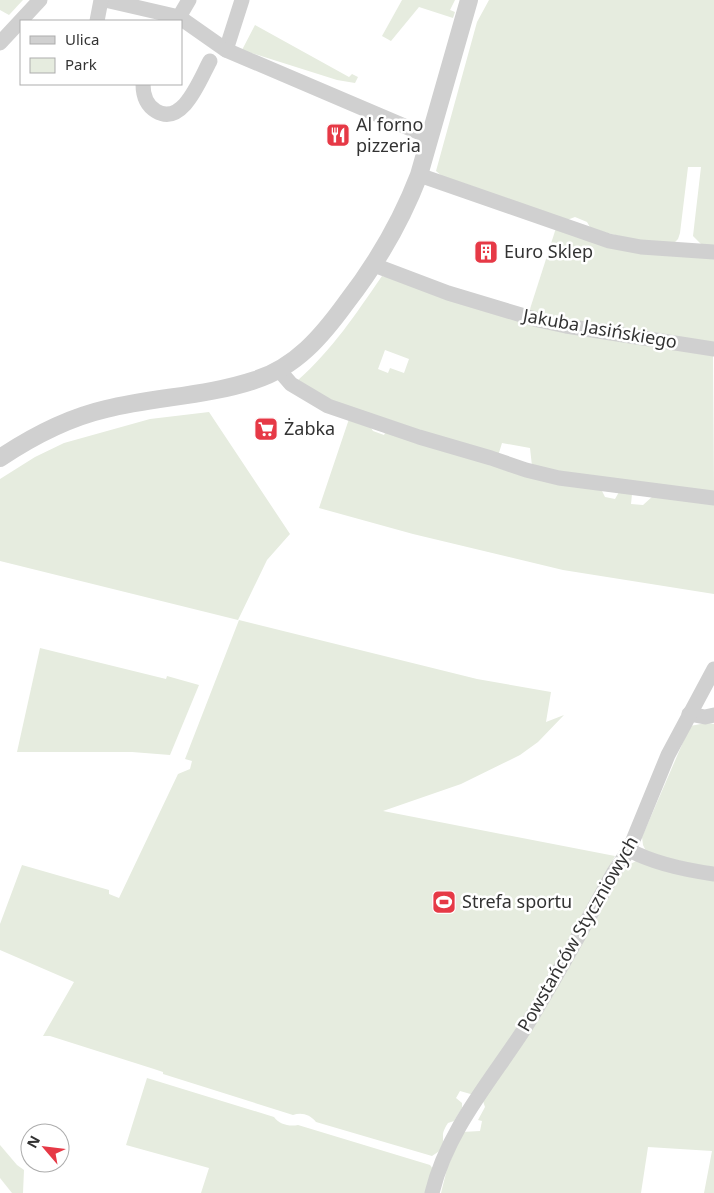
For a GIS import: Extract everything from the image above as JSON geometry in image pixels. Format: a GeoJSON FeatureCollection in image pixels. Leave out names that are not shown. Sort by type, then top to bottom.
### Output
{"type":"FeatureCollection","features":[{"type":"Feature","properties":{"kind":"street"},"geometry":{"type":"LineString","coordinates":[[3,34],[40,0]]}},
{"type":"Feature","properties":{"kind":"street"},"geometry":{"type":"LineString","coordinates":[[97,20],[101,0]]}},
{"type":"Feature","properties":{"kind":"street"},"geometry":{"type":"LineString","coordinates":[[105,0],[178,19],[189,0]]}},
{"type":"Feature","properties":{"kind":"street"},"geometry":{"type":"LineString","coordinates":[[226,50],[242,0]]}},
{"type":"Feature","properties":{"kind":"street"},"geometry":{"type":"LineString","coordinates":[[0,458],[45,430],[77,417],[106,409],[256,380],[294,361],[320,336],[374,265],[400,220],[419,175],[470,0]]}},
{"type":"Feature","properties":{"kind":"street"},"geometry":{"type":"LineString","coordinates":[[182,22],[226,50],[430,137]]}},
{"type":"Feature","properties":{"kind":"street"},"geometry":{"type":"LineString","coordinates":[[143,85],[148,105],[160,113],[174,113],[180,110],[189,100],[210,61]]}},
{"type":"Feature","properties":{"kind":"street"},"geometry":{"type":"LineString","coordinates":[[419,175],[609,241],[640,247],[714,252]]}},
{"type":"Feature","properties":{"kind":"street","name":"Jakuba Jasińskiego"},"geometry":{"type":"LineString","coordinates":[[374,265],[448,293],[538,320],[714,349]]}},
{"type":"Feature","properties":{"kind":"street"},"geometry":{"type":"LineString","coordinates":[[278,370],[291,384],[328,406],[419,437],[526,470],[559,478],[714,498]]}},
{"type":"Feature","properties":{"kind":"street","name":"Powstańców Styczniowych"},"geometry":{"type":"LineString","coordinates":[[432,1193],[441,1162],[457,1130],[474,1101],[529,1021],[614,872],[629,850],[668,755],[714,668]]}},
{"type":"Feature","properties":{"kind":"street"},"geometry":{"type":"LineString","coordinates":[[689,714],[705,717],[714,715]]}},
{"type":"Feature","properties":{"kind":"street"},"geometry":{"type":"LineString","coordinates":[[629,850],[669,865],[714,874]]}},
{"type":"Feature","properties":{"kind":"green space"},"geometry":{"type":"Polygon","coordinates":[[[0,0],[23,0],[9,15],[0,10],[0,0]]]}},
{"type":"Feature","properties":{"kind":"green space"},"geometry":{"type":"Polygon","coordinates":[[[402,0],[455,0],[450,10],[455,12],[453,18],[419,7],[391,41],[382,36],[402,0]]]}},
{"type":"Feature","properties":{"kind":"green space"},"geometry":{"type":"Polygon","coordinates":[[[489,0],[714,0],[714,247],[702,245],[693,236],[701,167],[688,167],[680,233],[678,239],[673,244],[644,242],[591,229],[587,222],[575,217],[567,220],[443,177],[436,171],[477,22],[489,0]]]}},
{"type":"Feature","properties":{"kind":"green space"},"geometry":{"type":"Polygon","coordinates":[[[255,25],[349,77],[352,74],[358,77],[355,83],[337,80],[242,50],[255,25]]]}},
{"type":"Feature","properties":{"kind":"green space"},"geometry":{"type":"Polygon","coordinates":[[[556,228],[714,258],[714,344],[605,328],[529,312],[556,228]]]}},
{"type":"Feature","properties":{"kind":"green space"},"geometry":{"type":"Polygon","coordinates":[[[382,276],[713,354],[714,493],[587,476],[532,466],[530,448],[502,443],[498,456],[337,404],[297,381],[333,344],[382,276]],[[385,350],[378,369],[388,373],[390,368],[404,373],[409,359],[385,350]]]}},
{"type":"Feature","properties":{"kind":"green space"},"geometry":{"type":"Polygon","coordinates":[[[209,412],[290,534],[267,560],[238,620],[0,561],[0,479],[35,457],[64,443],[150,419],[209,412]]]}},
{"type":"Feature","properties":{"kind":"green space"},"geometry":{"type":"Polygon","coordinates":[[[349,419],[370,426],[373,431],[384,435],[386,431],[601,489],[605,497],[615,499],[619,492],[632,494],[631,504],[643,505],[653,496],[714,505],[714,594],[563,570],[413,534],[319,508],[349,419]]]}},
{"type":"Feature","properties":{"kind":"green space"},"geometry":{"type":"Polygon","coordinates":[[[239,620],[477,679],[551,692],[546,722],[564,715],[538,742],[520,755],[461,784],[383,811],[615,856],[571,938],[521,1023],[474,1095],[460,1091],[456,1098],[462,1103],[462,1108],[454,1121],[447,1124],[443,1133],[442,1147],[432,1156],[316,1122],[305,1114],[293,1115],[50,1036],[43,1036],[74,982],[0,950],[0,924],[22,865],[109,890],[109,894],[119,898],[178,774],[190,769],[192,761],[185,759],[239,620]]]}},
{"type":"Feature","properties":{"kind":"green space"},"geometry":{"type":"Polygon","coordinates":[[[40,648],[166,679],[167,676],[199,685],[170,755],[132,752],[17,752],[40,648]]]}},
{"type":"Feature","properties":{"kind":"green space"},"geometry":{"type":"Polygon","coordinates":[[[706,723],[714,724],[714,869],[647,853],[642,837],[690,726],[706,723]]]}},
{"type":"Feature","properties":{"kind":"green space"},"geometry":{"type":"Polygon","coordinates":[[[638,860],[714,879],[714,1193],[704,1193],[712,1151],[648,1147],[641,1193],[441,1193],[447,1169],[462,1132],[480,1131],[482,1121],[478,1120],[485,1107],[483,1101],[623,868],[638,860]]]}},
{"type":"Feature","properties":{"kind":"green space"},"geometry":{"type":"Polygon","coordinates":[[[147,1078],[274,1117],[284,1124],[298,1125],[430,1165],[433,1169],[427,1193],[201,1193],[209,1168],[126,1145],[147,1078]]]}},
{"type":"Feature","properties":{"kind":"green space"},"geometry":{"type":"Polygon","coordinates":[[[0,1145],[20,1167],[20,1173],[24,1173],[23,1193],[12,1193],[0,1178],[0,1145]]]}},
{"type":"Feature","properties":{"kind":"place","name":"Al forno pizzeria"},"geometry":{"type":"Point","coordinates":[338,135]}},
{"type":"Feature","properties":{"kind":"place","name":"Euro Sklep"},"geometry":{"type":"Point","coordinates":[486,252]}},
{"type":"Feature","properties":{"kind":"place","name":"Żabka"},"geometry":{"type":"Point","coordinates":[266,429]}},
{"type":"Feature","properties":{"kind":"place","name":"Strefa sportu"},"geometry":{"type":"Point","coordinates":[444,902]}}]}
